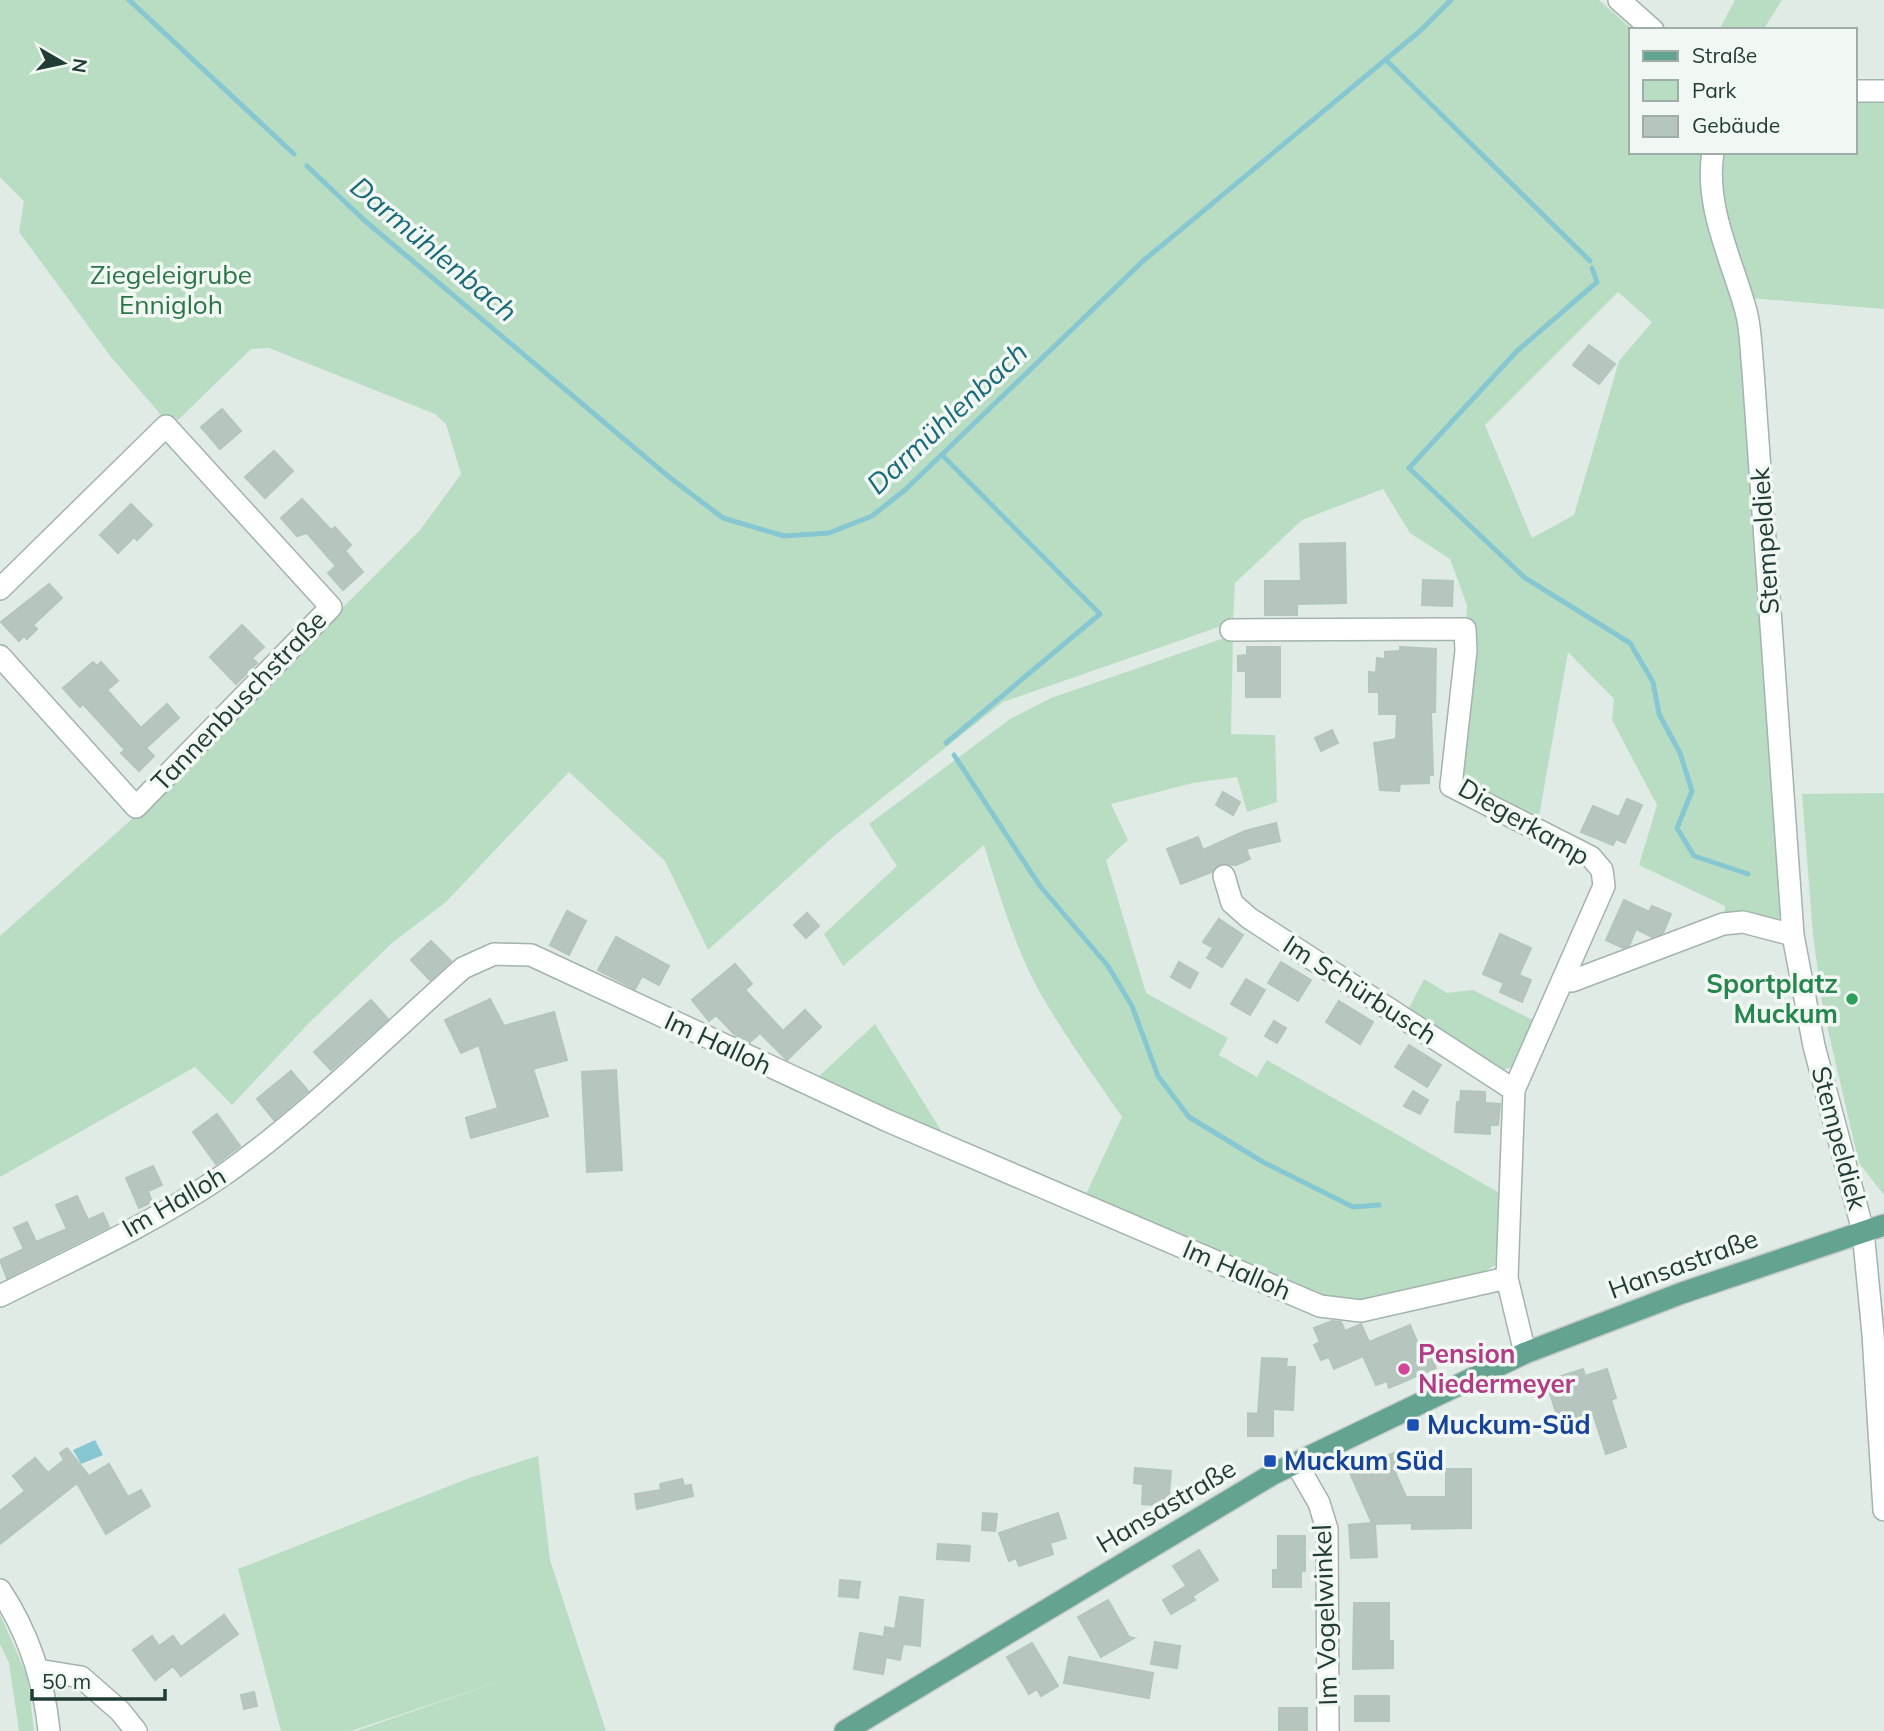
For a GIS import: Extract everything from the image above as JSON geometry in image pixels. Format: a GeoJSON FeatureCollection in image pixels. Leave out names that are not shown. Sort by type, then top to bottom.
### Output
{"type":"FeatureCollection","features":[{"type":"Feature","properties":{"kind":"main road","name":"Hansastraße"},"geometry":{"type":"LineString","coordinates":[[845,1731],[1296,1463],[1525,1353],[1682,1293],[1884,1224]]}},
{"type":"Feature","properties":{"kind":"street"},"geometry":{"type":"LineString","coordinates":[[1619,0],[1651,28]]}},
{"type":"Feature","properties":{"kind":"street"},"geometry":{"type":"LineString","coordinates":[[1856,91],[1884,91]]}},
{"type":"Feature","properties":{"kind":"street","name":"Stempeldiek"},"geometry":{"type":"LineString","coordinates":[[1713,154],[1710,171],[1716,212],[1747,314],[1754,370],[1793,934],[1814,1046],[1863,1231],[1874,1334],[1884,1510]]}},
{"type":"Feature","properties":{"kind":"street","name":"Tannenbuschstraße"},"geometry":{"type":"LineString","coordinates":[[0,589],[166,426],[331,607],[136,807],[0,656]]}},
{"type":"Feature","properties":{"kind":"street","name":"Diegerkamp"},"geometry":{"type":"LineString","coordinates":[[1231,629],[1465,629],[1466,651],[1451,786],[1591,857],[1602,870],[1604,886],[1514,1090],[1507,1278],[1525,1353]]}},
{"type":"Feature","properties":{"kind":"street","name":"Im Schürbusch"},"geometry":{"type":"LineString","coordinates":[[1223,876],[1232,903],[1249,918],[1514,1090]]}},
{"type":"Feature","properties":{"kind":"street"},"geometry":{"type":"LineString","coordinates":[[1563,979],[1572,981],[1723,924],[1743,922],[1793,934]]}},
{"type":"Feature","properties":{"kind":"street","name":"Im Halloh"},"geometry":{"type":"LineString","coordinates":[[0,1296],[150,1219],[223,1175],[263,1145],[463,968],[494,954],[531,955],[888,1121],[1320,1306],[1361,1311],[1507,1278]]}},
{"type":"Feature","properties":{"kind":"street","name":"Im Vogelwinkel"},"geometry":{"type":"LineString","coordinates":[[1296,1463],[1319,1503],[1327,1529],[1328,1731]]}},
{"type":"Feature","properties":{"kind":"street"},"geometry":{"type":"LineString","coordinates":[[0,1590],[18,1617],[37,1670],[49,1731]]}},
{"type":"Feature","properties":{"kind":"street"},"geometry":{"type":"LineString","coordinates":[[37,1670],[81,1677],[120,1711],[136,1731]]}},
{"type":"Feature","properties":{"kind":"green space","name":"Ziegeleigrube Ennigloh"},"geometry":{"type":"Polygon","coordinates":[[[0,0],[1599,0],[1631,28],[1629,154],[1856,154],[1856,101],[1884,102],[1884,309],[1737,297],[1783,915],[1773,922],[1724,919],[1725,906],[1639,865],[1657,805],[1612,720],[1614,699],[1568,652],[1538,822],[1467,786],[1462,773],[1477,625],[1466,622],[1467,605],[1450,559],[1410,533],[1383,489],[1302,520],[1235,583],[1233,622],[1003,702],[833,837],[708,950],[665,861],[569,772],[446,902],[393,942],[309,1023],[232,1105],[195,1067],[0,1177],[0,936],[132,819],[421,529],[461,474],[446,424],[435,414],[269,348],[251,349],[178,420],[162,416],[111,357],[19,232],[24,201],[0,177],[0,0]],[[1618,292],[1485,425],[1532,538],[1574,515],[1619,361],[1652,322],[1618,292]]]}},
{"type":"Feature","properties":{"kind":"green space"},"geometry":{"type":"Polygon","coordinates":[[[1735,0],[1782,0],[1764,28],[1720,28],[1735,0]]]}},
{"type":"Feature","properties":{"kind":"green space"},"geometry":{"type":"Polygon","coordinates":[[[1233,635],[1231,734],[1275,735],[1277,802],[1247,812],[1237,777],[1193,783],[1111,804],[1128,840],[1106,860],[1146,993],[1228,1038],[1219,1055],[1257,1077],[1267,1060],[1503,1195],[1502,1261],[1477,1276],[1361,1302],[1319,1294],[1086,1194],[1122,1117],[1079,1055],[1030,974],[1008,920],[984,845],[843,966],[824,934],[897,866],[869,824],[1010,719],[1051,698],[1233,635]]]}},
{"type":"Feature","properties":{"kind":"green space","name":"Sportplatz Muckum"},"geometry":{"type":"Polygon","coordinates":[[[1884,793],[1884,1195],[1859,1163],[1823,1009],[1813,935],[1802,794],[1884,793]]]}},
{"type":"Feature","properties":{"kind":"green space"},"geometry":{"type":"Polygon","coordinates":[[[1424,979],[1447,993],[1473,990],[1537,1022],[1517,1066],[1501,1070],[1407,1012],[1424,979]]]}},
{"type":"Feature","properties":{"kind":"green space"},"geometry":{"type":"Polygon","coordinates":[[[875,1024],[942,1132],[817,1078],[875,1024]]]}},
{"type":"Feature","properties":{"kind":"green space"},"geometry":{"type":"Polygon","coordinates":[[[538,1456],[550,1560],[606,1731],[356,1731],[501,1681],[351,1731],[281,1731],[238,1569],[472,1477],[538,1456]]]}},
{"type":"Feature","properties":{"kind":"green space"},"geometry":{"type":"Polygon","coordinates":[[[0,1614],[28,1678],[34,1731],[19,1731],[9,1663],[0,1644],[0,1614]]]}},
{"type":"Feature","properties":{"kind":"water"},"geometry":{"type":"Polygon","coordinates":[[[95,1440],[103,1455],[81,1464],[73,1450],[95,1440]]]}},
{"type":"Feature","properties":{"kind":"building"},"geometry":{"type":"Polygon","coordinates":[[[1589,345],[1615,364],[1599,384],[1573,365],[1589,345]]]}},
{"type":"Feature","properties":{"kind":"building"},"geometry":{"type":"Polygon","coordinates":[[[222,409],[241,431],[220,449],[201,427],[222,409]]]}},
{"type":"Feature","properties":{"kind":"building"},"geometry":{"type":"Polygon","coordinates":[[[274,451],[293,471],[265,498],[245,477],[274,451]]]}},
{"type":"Feature","properties":{"kind":"building"},"geometry":{"type":"Polygon","coordinates":[[[302,499],[331,530],[335,527],[351,545],[345,551],[363,572],[343,590],[328,573],[336,566],[307,533],[297,536],[281,518],[302,499]]]}},
{"type":"Feature","properties":{"kind":"building"},"geometry":{"type":"Polygon","coordinates":[[[131,504],[152,525],[137,540],[134,537],[118,553],[100,535],[131,504]]]}},
{"type":"Feature","properties":{"kind":"building"},"geometry":{"type":"Polygon","coordinates":[[[1345,543],[1346,603],[1297,604],[1297,615],[1265,615],[1265,581],[1301,581],[1300,544],[1345,543]]]}},
{"type":"Feature","properties":{"kind":"building"},"geometry":{"type":"Polygon","coordinates":[[[1423,580],[1453,581],[1452,606],[1422,605],[1423,580]]]}},
{"type":"Feature","properties":{"kind":"building"},"geometry":{"type":"Polygon","coordinates":[[[49,584],[62,598],[33,625],[37,629],[27,639],[24,636],[19,641],[1,622],[49,584]]]}},
{"type":"Feature","properties":{"kind":"building"},"geometry":{"type":"Polygon","coordinates":[[[242,625],[264,647],[252,658],[257,663],[236,684],[210,657],[242,625]]]}},
{"type":"Feature","properties":{"kind":"building"},"geometry":{"type":"Polygon","coordinates":[[[1247,647],[1280,647],[1280,697],[1246,697],[1246,671],[1238,671],[1238,656],[1247,655],[1247,647]]]}},
{"type":"Feature","properties":{"kind":"building"},"geometry":{"type":"Polygon","coordinates":[[[1400,647],[1436,649],[1435,712],[1431,712],[1433,775],[1429,775],[1429,783],[1400,784],[1399,791],[1380,790],[1374,743],[1396,739],[1397,714],[1379,714],[1379,692],[1369,692],[1369,672],[1376,673],[1377,658],[1385,659],[1385,652],[1400,651],[1400,647]]]}},
{"type":"Feature","properties":{"kind":"building"},"geometry":{"type":"Polygon","coordinates":[[[93,662],[97,666],[101,662],[118,681],[107,690],[141,728],[167,704],[179,718],[146,748],[154,756],[139,771],[121,753],[125,750],[83,704],[80,707],[63,688],[93,662]]]}},
{"type":"Feature","properties":{"kind":"building"},"geometry":{"type":"Polygon","coordinates":[[[1332,730],[1338,743],[1321,751],[1315,738],[1332,730]]]}},
{"type":"Feature","properties":{"kind":"building"},"geometry":{"type":"Polygon","coordinates":[[[1223,792],[1240,802],[1233,815],[1216,805],[1223,792]]]}},
{"type":"Feature","properties":{"kind":"building"},"geometry":{"type":"Polygon","coordinates":[[[1627,799],[1642,805],[1625,843],[1616,839],[1613,845],[1581,832],[1593,806],[1619,817],[1627,799]]]}},
{"type":"Feature","properties":{"kind":"building"},"geometry":{"type":"Polygon","coordinates":[[[1276,823],[1280,841],[1246,849],[1250,859],[1236,865],[1220,864],[1212,872],[1181,884],[1167,849],[1198,837],[1203,850],[1245,831],[1276,823]]]}},
{"type":"Feature","properties":{"kind":"building"},"geometry":{"type":"Polygon","coordinates":[[[1624,900],[1649,912],[1652,906],[1671,914],[1663,933],[1652,937],[1636,929],[1629,946],[1623,948],[1606,940],[1624,900]]]}},
{"type":"Feature","properties":{"kind":"building"},"geometry":{"type":"Polygon","coordinates":[[[567,911],[586,921],[569,955],[550,945],[567,911]]]}},
{"type":"Feature","properties":{"kind":"building"},"geometry":{"type":"Polygon","coordinates":[[[807,913],[819,926],[806,938],[794,925],[807,913]]]}},
{"type":"Feature","properties":{"kind":"building"},"geometry":{"type":"Polygon","coordinates":[[[1219,919],[1243,935],[1222,967],[1207,958],[1213,948],[1203,942],[1219,919]]]}},
{"type":"Feature","properties":{"kind":"building"},"geometry":{"type":"Polygon","coordinates":[[[1500,934],[1531,948],[1519,975],[1531,980],[1522,1002],[1500,992],[1504,983],[1483,974],[1500,934]]]}},
{"type":"Feature","properties":{"kind":"building"},"geometry":{"type":"Polygon","coordinates":[[[616,937],[669,966],[659,985],[642,976],[635,989],[598,970],[616,937]]]}},
{"type":"Feature","properties":{"kind":"building"},"geometry":{"type":"Polygon","coordinates":[[[431,941],[451,961],[430,980],[411,960],[431,941]]]}},
{"type":"Feature","properties":{"kind":"building"},"geometry":{"type":"Polygon","coordinates":[[[1179,962],[1198,973],[1190,988],[1171,977],[1179,962]]]}},
{"type":"Feature","properties":{"kind":"building"},"geometry":{"type":"Polygon","coordinates":[[[1281,962],[1311,980],[1298,1001],[1268,983],[1281,962]]]}},
{"type":"Feature","properties":{"kind":"building"},"geometry":{"type":"Polygon","coordinates":[[[735,964],[752,984],[745,990],[783,1031],[805,1010],[821,1027],[787,1060],[760,1033],[750,1042],[735,1035],[716,1015],[709,1021],[692,1000],[735,964]]]}},
{"type":"Feature","properties":{"kind":"building"},"geometry":{"type":"Polygon","coordinates":[[[1246,979],[1265,990],[1250,1015],[1231,1004],[1246,979]]]}},
{"type":"Feature","properties":{"kind":"building"},"geometry":{"type":"Polygon","coordinates":[[[490,999],[504,1026],[554,1012],[567,1060],[533,1069],[548,1116],[471,1138],[466,1118],[498,1108],[479,1045],[461,1053],[445,1020],[490,999]]]}},
{"type":"Feature","properties":{"kind":"building"},"geometry":{"type":"Polygon","coordinates":[[[371,1000],[388,1019],[331,1070],[314,1052],[371,1000]]]}},
{"type":"Feature","properties":{"kind":"building"},"geometry":{"type":"Polygon","coordinates":[[[1339,1001],[1373,1022],[1360,1044],[1326,1022],[1339,1001]]]}},
{"type":"Feature","properties":{"kind":"building"},"geometry":{"type":"Polygon","coordinates":[[[1274,1021],[1286,1028],[1277,1043],[1265,1036],[1274,1021]]]}},
{"type":"Feature","properties":{"kind":"building"},"geometry":{"type":"Polygon","coordinates":[[[1409,1045],[1441,1065],[1427,1087],[1395,1067],[1409,1045]]]}},
{"type":"Feature","properties":{"kind":"building"},"geometry":{"type":"Polygon","coordinates":[[[616,1070],[622,1170],[587,1172],[582,1072],[616,1070]]]}},
{"type":"Feature","properties":{"kind":"building"},"geometry":{"type":"Polygon","coordinates":[[[291,1071],[308,1091],[274,1120],[257,1099],[291,1071]]]}},
{"type":"Feature","properties":{"kind":"building"},"geometry":{"type":"Polygon","coordinates":[[[1413,1091],[1428,1100],[1420,1114],[1404,1106],[1413,1091]]]}},
{"type":"Feature","properties":{"kind":"building"},"geometry":{"type":"Polygon","coordinates":[[[1461,1091],[1485,1092],[1485,1103],[1500,1104],[1498,1125],[1490,1125],[1490,1134],[1455,1132],[1457,1102],[1460,1102],[1461,1091]]]}},
{"type":"Feature","properties":{"kind":"building"},"geometry":{"type":"Polygon","coordinates":[[[217,1114],[240,1146],[216,1164],[193,1132],[217,1114]]]}},
{"type":"Feature","properties":{"kind":"building"},"geometry":{"type":"Polygon","coordinates":[[[153,1166],[162,1185],[148,1191],[152,1202],[139,1208],[126,1178],[153,1166]]]}},
{"type":"Feature","properties":{"kind":"building"},"geometry":{"type":"Polygon","coordinates":[[[77,1196],[88,1220],[103,1213],[109,1227],[7,1278],[0,1260],[24,1249],[14,1228],[27,1222],[36,1242],[67,1229],[56,1205],[77,1196]]]}},
{"type":"Feature","properties":{"kind":"building"},"geometry":{"type":"Polygon","coordinates":[[[1332,1321],[1341,1322],[1345,1331],[1361,1324],[1369,1342],[1410,1325],[1421,1351],[1427,1349],[1436,1368],[1389,1388],[1387,1381],[1376,1385],[1363,1356],[1334,1369],[1329,1357],[1321,1360],[1314,1345],[1320,1342],[1314,1328],[1332,1321]]]}},
{"type":"Feature","properties":{"kind":"building"},"geometry":{"type":"Polygon","coordinates":[[[1262,1358],[1287,1359],[1286,1367],[1295,1367],[1293,1410],[1273,1409],[1273,1436],[1248,1436],[1248,1413],[1258,1414],[1262,1358]]]}},
{"type":"Feature","properties":{"kind":"building"},"geometry":{"type":"Polygon","coordinates":[[[1583,1369],[1585,1376],[1607,1369],[1616,1398],[1611,1400],[1626,1447],[1606,1454],[1593,1414],[1560,1425],[1546,1381],[1583,1369]]]}},
{"type":"Feature","properties":{"kind":"building"},"geometry":{"type":"Polygon","coordinates":[[[67,1448],[89,1476],[109,1464],[128,1497],[141,1490],[150,1506],[106,1534],[77,1483],[0,1544],[0,1511],[25,1491],[13,1476],[35,1458],[48,1473],[64,1460],[60,1453],[67,1448]]]}},
{"type":"Feature","properties":{"kind":"building"},"geometry":{"type":"Polygon","coordinates":[[[1402,1449],[1409,1466],[1395,1472],[1406,1497],[1446,1497],[1446,1469],[1471,1469],[1471,1528],[1412,1529],[1412,1523],[1375,1524],[1377,1557],[1351,1558],[1349,1525],[1372,1523],[1350,1473],[1402,1449]]]}},
{"type":"Feature","properties":{"kind":"building"},"geometry":{"type":"Polygon","coordinates":[[[1135,1468],[1171,1471],[1168,1506],[1142,1504],[1143,1484],[1134,1483],[1135,1468]]]}},
{"type":"Feature","properties":{"kind":"building"},"geometry":{"type":"Polygon","coordinates":[[[682,1479],[684,1486],[691,1485],[693,1496],[637,1509],[635,1494],[661,1490],[660,1484],[682,1479]]]}},
{"type":"Feature","properties":{"kind":"building"},"geometry":{"type":"Polygon","coordinates":[[[983,1513],[997,1514],[995,1531],[982,1530],[983,1513]]]}},
{"type":"Feature","properties":{"kind":"building"},"geometry":{"type":"Polygon","coordinates":[[[1058,1513],[1066,1538],[1050,1543],[1053,1554],[1019,1566],[1016,1558],[1009,1561],[999,1533],[1058,1513]]]}},
{"type":"Feature","properties":{"kind":"building"},"geometry":{"type":"Polygon","coordinates":[[[1278,1536],[1305,1536],[1305,1571],[1301,1571],[1301,1587],[1273,1587],[1273,1570],[1278,1570],[1278,1536]]]}},
{"type":"Feature","properties":{"kind":"building"},"geometry":{"type":"Polygon","coordinates":[[[938,1544],[970,1546],[969,1561],[937,1559],[938,1544]]]}},
{"type":"Feature","properties":{"kind":"building"},"geometry":{"type":"Polygon","coordinates":[[[1199,1550],[1218,1580],[1193,1596],[1173,1566],[1199,1550]]]}},
{"type":"Feature","properties":{"kind":"building"},"geometry":{"type":"Polygon","coordinates":[[[840,1580],[860,1582],[858,1598],[839,1596],[840,1580]]]}},
{"type":"Feature","properties":{"kind":"building"},"geometry":{"type":"Polygon","coordinates":[[[1186,1586],[1195,1600],[1171,1614],[1163,1600],[1186,1586]]]}},
{"type":"Feature","properties":{"kind":"building"},"geometry":{"type":"Polygon","coordinates":[[[900,1597],[923,1600],[920,1646],[903,1644],[900,1660],[886,1657],[883,1674],[854,1669],[860,1633],[884,1637],[885,1627],[895,1629],[900,1597]]]}},
{"type":"Feature","properties":{"kind":"building"},"geometry":{"type":"Polygon","coordinates":[[[1108,1600],[1129,1637],[1134,1638],[1101,1657],[1078,1617],[1108,1600]]]}},
{"type":"Feature","properties":{"kind":"building"},"geometry":{"type":"Polygon","coordinates":[[[1354,1603],[1389,1603],[1389,1641],[1393,1641],[1393,1668],[1353,1669],[1354,1603]]]}},
{"type":"Feature","properties":{"kind":"building"},"geometry":{"type":"Polygon","coordinates":[[[224,1615],[238,1634],[181,1676],[173,1666],[155,1680],[133,1650],[152,1636],[159,1646],[173,1636],[181,1647],[224,1615]]]}},
{"type":"Feature","properties":{"kind":"building"},"geometry":{"type":"Polygon","coordinates":[[[1155,1642],[1180,1646],[1177,1668],[1151,1664],[1155,1642]]]}},
{"type":"Feature","properties":{"kind":"building"},"geometry":{"type":"Polygon","coordinates":[[[1032,1643],[1058,1686],[1041,1696],[1037,1689],[1029,1694],[1007,1657],[1032,1643]]]}},
{"type":"Feature","properties":{"kind":"building"},"geometry":{"type":"Polygon","coordinates":[[[1069,1657],[1153,1673],[1149,1698],[1064,1683],[1069,1657]]]}},
{"type":"Feature","properties":{"kind":"building"},"geometry":{"type":"Polygon","coordinates":[[[254,1692],[257,1706],[244,1709],[241,1695],[254,1692]]]}},
{"type":"Feature","properties":{"kind":"building"},"geometry":{"type":"Polygon","coordinates":[[[1355,1696],[1389,1696],[1389,1721],[1355,1721],[1355,1696]]]}},
{"type":"Feature","properties":{"kind":"building"},"geometry":{"type":"Polygon","coordinates":[[[1279,1708],[1307,1708],[1307,1731],[1279,1731],[1279,1708]]]}},
{"type":"Feature","properties":{"kind":"waterway","name":"Darmühlenbach"},"geometry":{"type":"LineString","coordinates":[[129,0],[294,154]]}},
{"type":"Feature","properties":{"kind":"waterway","name":"Darmühlenbach"},"geometry":{"type":"LineString","coordinates":[[307,166],[364,220],[669,477],[723,518],[784,536],[829,533],[872,516],[905,490],[1143,261],[1420,31],[1451,0]]}},
{"type":"Feature","properties":{"kind":"waterway"},"geometry":{"type":"LineString","coordinates":[[1386,60],[1590,261]]}},
{"type":"Feature","properties":{"kind":"waterway"},"geometry":{"type":"LineString","coordinates":[[1592,268],[1597,282],[1517,351],[1409,468],[1525,578],[1630,643],[1653,682],[1659,714],[1680,753],[1692,791],[1677,828],[1694,856],[1748,874]]}},
{"type":"Feature","properties":{"kind":"waterway"},"geometry":{"type":"LineString","coordinates":[[943,456],[1100,614],[946,743]]}},
{"type":"Feature","properties":{"kind":"waterway"},"geometry":{"type":"LineString","coordinates":[[954,755],[1040,886],[1108,966],[1132,1006],[1158,1076],[1189,1117],[1263,1162],[1353,1207],[1379,1205]]}},
{"type":"Feature","properties":{"kind":"place","name":"Sportplatz Muckum"},"geometry":{"type":"Point","coordinates":[1852,999]}},
{"type":"Feature","properties":{"kind":"place","name":"Pension Niedermeyer"},"geometry":{"type":"Point","coordinates":[1404,1369]}},
{"type":"Feature","properties":{"kind":"place","name":"Muckum-Süd"},"geometry":{"type":"Point","coordinates":[1413,1425]}},
{"type":"Feature","properties":{"kind":"place","name":"Muckum Süd"},"geometry":{"type":"Point","coordinates":[1270,1461]}}]}
